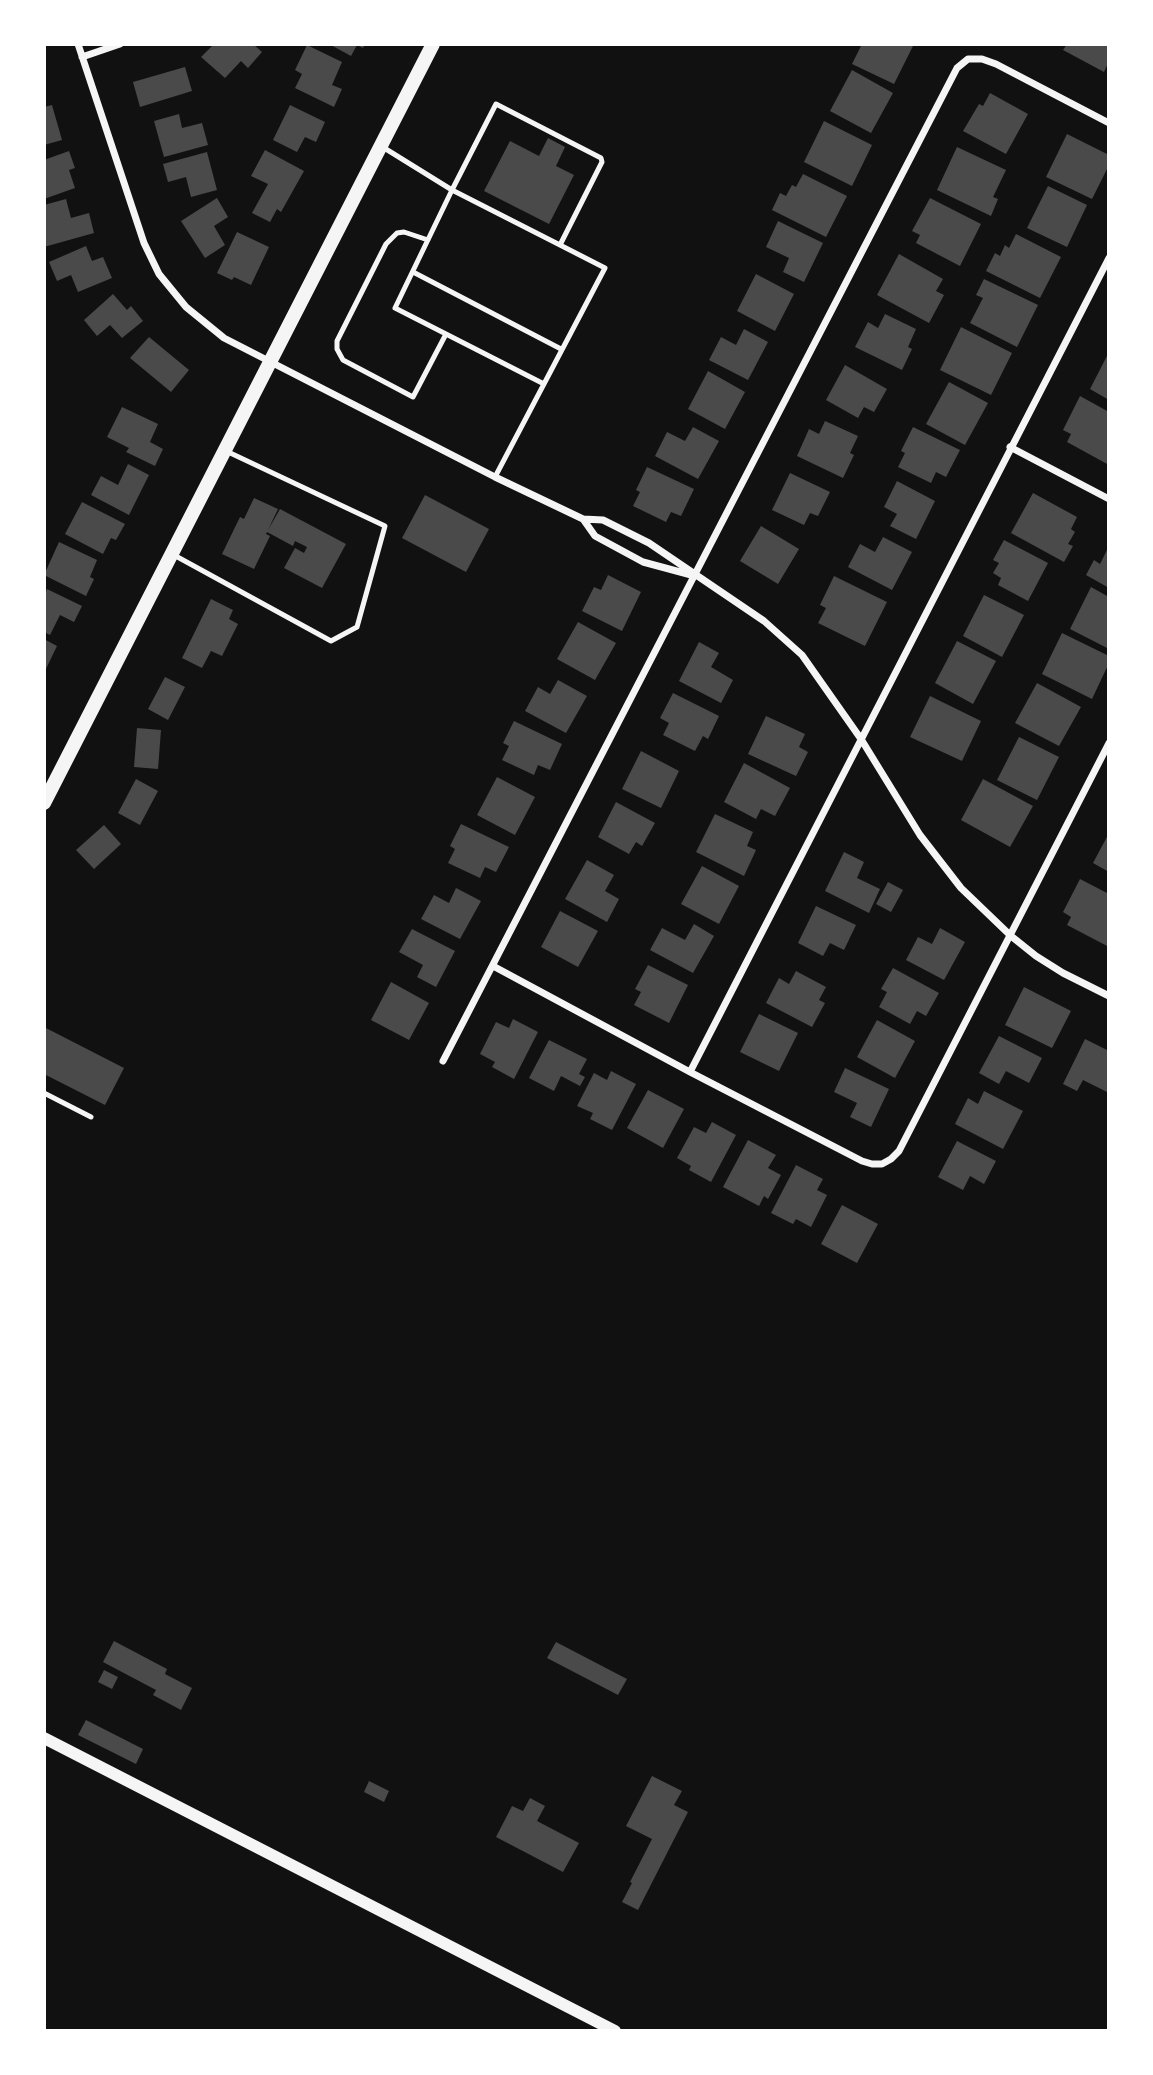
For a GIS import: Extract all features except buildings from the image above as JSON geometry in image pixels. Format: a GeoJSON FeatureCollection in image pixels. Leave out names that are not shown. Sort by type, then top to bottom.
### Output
{"type":"FeatureCollection","features":[{"type":"Feature","properties":{"kind":"main road"},"geometry":{"type":"LineString","coordinates":[[44,803],[433,44]]}},
{"type":"Feature","properties":{"kind":"street"},"geometry":{"type":"LineString","coordinates":[[78,44],[144,243],[159,274],[204,324],[224,338],[495,477],[583,519],[603,520],[649,543],[764,621],[802,654],[861,738],[920,835],[961,888],[1036,956],[1109,996]]}},
{"type":"Feature","properties":{"kind":"street"},"geometry":{"type":"LineString","coordinates":[[82,57],[120,44]]}},
{"type":"Feature","properties":{"kind":"street"},"geometry":{"type":"LineString","coordinates":[[443,1061],[957,68],[968,59],[982,59],[1109,122]]}},
{"type":"Feature","properties":{"kind":"street"},"geometry":{"type":"LineString","coordinates":[[690,1072],[1109,258]]}},
{"type":"Feature","properties":{"kind":"street"},"geometry":{"type":"LineString","coordinates":[[1010,447],[1109,499]]}},
{"type":"Feature","properties":{"kind":"street"},"geometry":{"type":"LineString","coordinates":[[583,519],[595,537],[643,562],[695,576]]}},
{"type":"Feature","properties":{"kind":"street"},"geometry":{"type":"LineString","coordinates":[[493,966],[862,1161],[882,1164],[899,1152],[1109,743]]}},
{"type":"Feature","properties":{"kind":"street"},"geometry":{"type":"LineString","coordinates":[[44,1738],[615,2031]]}},
{"type":"Feature","properties":{"kind":"lane"},"geometry":{"type":"LineString","coordinates":[[544,384],[395,308],[496,104],[601,158],[602,162],[560,245]]}},
{"type":"Feature","properties":{"kind":"lane"},"geometry":{"type":"LineString","coordinates":[[381,146],[452,190],[605,268],[495,477]]}},
{"type":"Feature","properties":{"kind":"lane"},"geometry":{"type":"LineString","coordinates":[[428,240],[404,232],[397,233],[386,244],[338,341],[337,349],[343,360],[413,397],[446,334]]}},
{"type":"Feature","properties":{"kind":"lane"},"geometry":{"type":"LineString","coordinates":[[413,272],[561,349]]}},
{"type":"Feature","properties":{"kind":"lane"},"geometry":{"type":"LineString","coordinates":[[172,554],[331,641],[357,627],[385,526],[226,451]]}},
{"type":"Feature","properties":{"kind":"lane"},"geometry":{"type":"LineString","coordinates":[[44,1093],[91,1117]]}}]}
